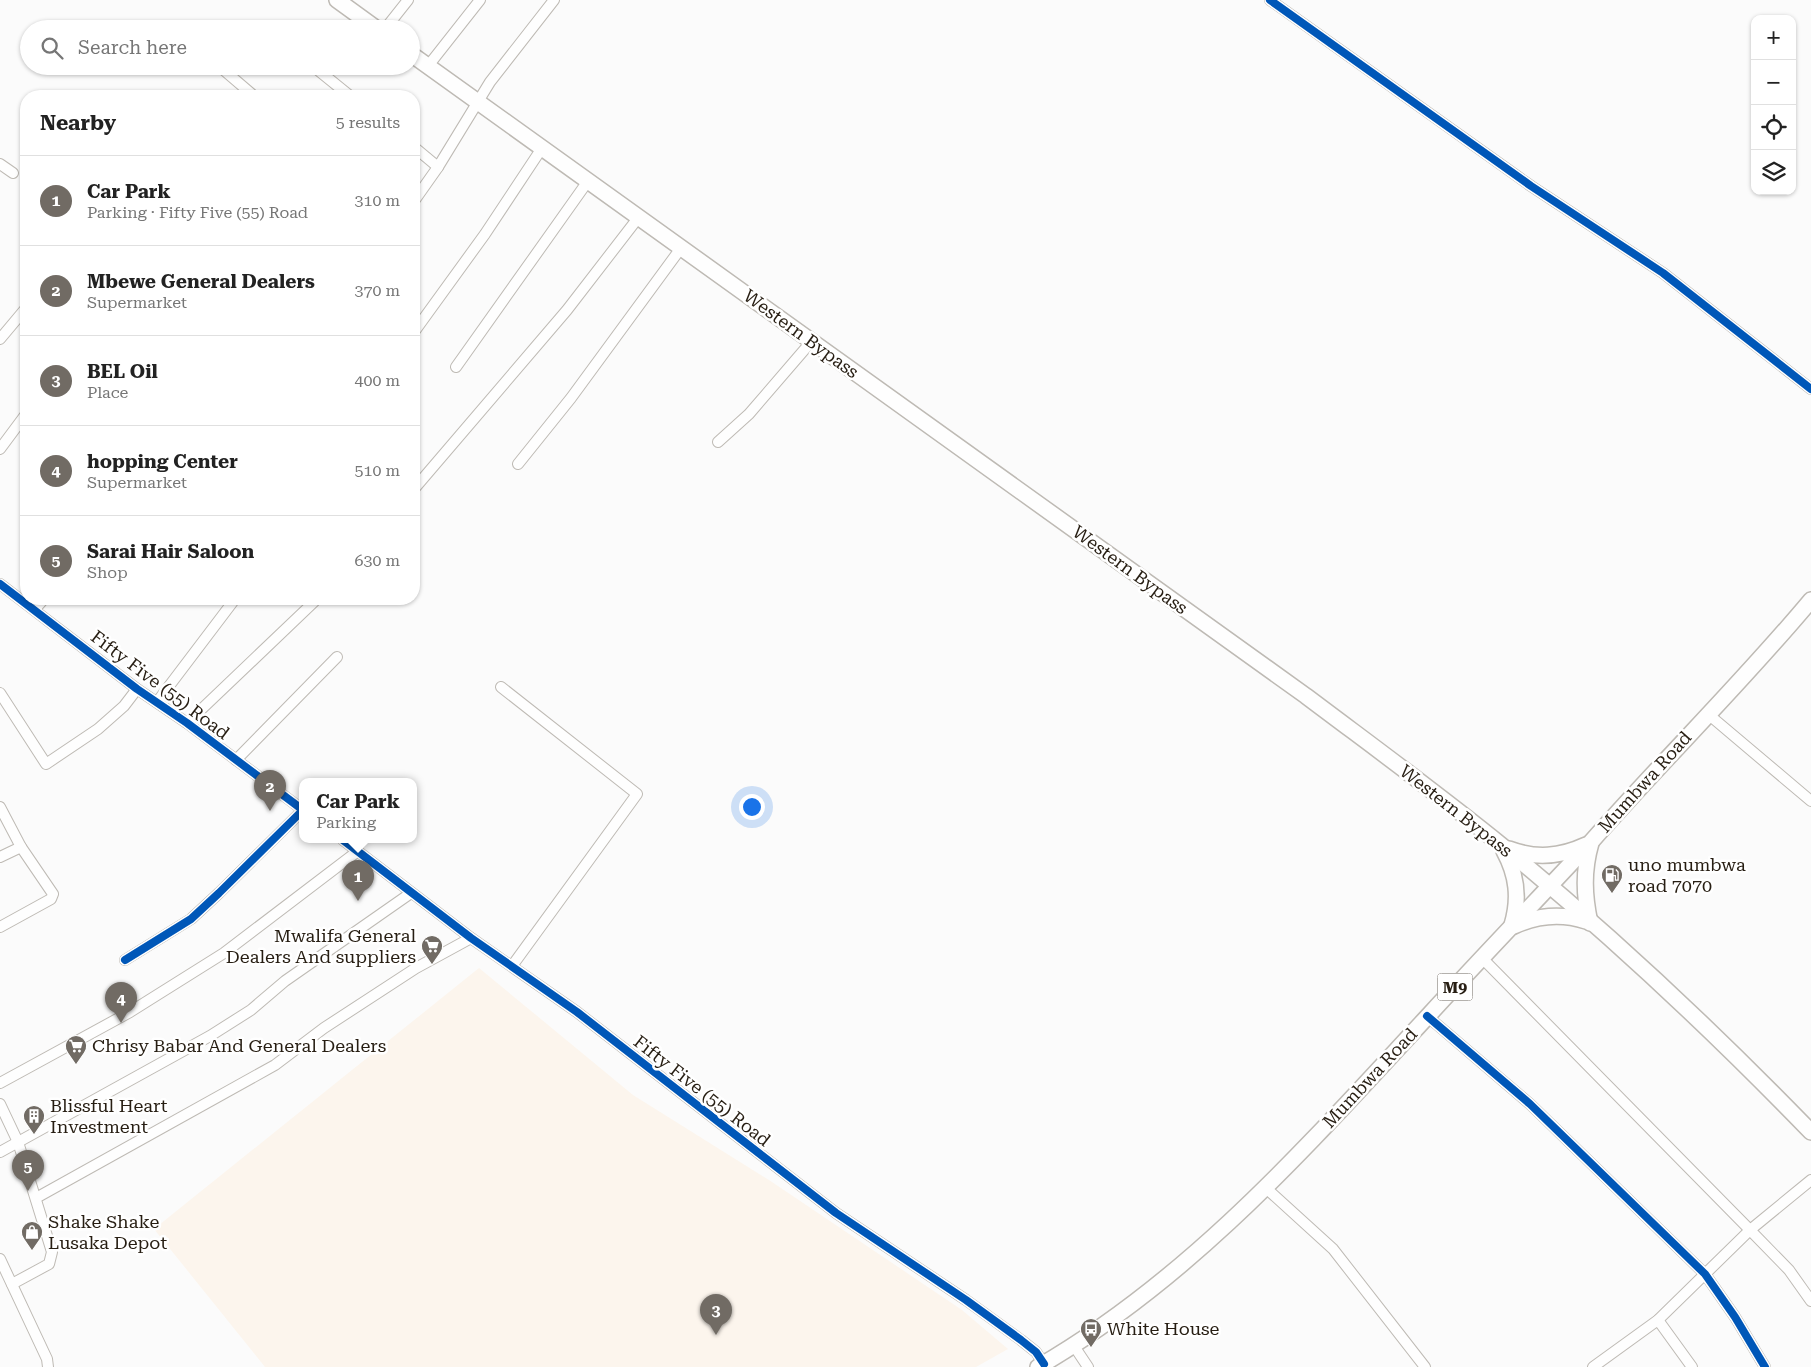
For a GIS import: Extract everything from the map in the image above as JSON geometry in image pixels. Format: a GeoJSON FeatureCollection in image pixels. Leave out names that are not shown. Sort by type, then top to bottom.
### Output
{"type":"FeatureCollection","features":[{"type":"Feature","properties":{"kind":"main road"},"geometry":{"type":"LineString","coordinates":[[337,0],[365,20]]}},
{"type":"Feature","properties":{"kind":"main road","name":"Western Bypass"},"geometry":{"type":"LineString","coordinates":[[420,60],[1306,696],[1501,845],[1550,886],[1720,1041],[1811,1132]]}},
{"type":"Feature","properties":{"kind":"main road","name":"Mumbwa Road"},"geometry":{"type":"LineString","coordinates":[[1041,1366],[1074,1346],[1176,1269],[1267,1189],[1591,842],[1641,784],[1781,637],[1811,600]]}},
{"type":"Feature","properties":{"kind":"main road"},"geometry":{"type":"LineString","coordinates":[[1501,845],[1523,854],[1546,856],[1570,852],[1591,842]]}},
{"type":"Feature","properties":{"kind":"main road"},"geometry":{"type":"LineString","coordinates":[[1512,927],[1534,918],[1558,915],[1590,922],[1584,890],[1591,842]]}},
{"type":"Feature","properties":{"kind":"main road"},"geometry":{"type":"LineString","coordinates":[[1501,845],[1512,864],[1517,885],[1518,907],[1512,927]]}},
{"type":"Feature","properties":{"kind":"street"},"geometry":{"type":"LineString","coordinates":[[392,20],[408,0]]}},
{"type":"Feature","properties":{"kind":"street"},"geometry":{"type":"LineString","coordinates":[[428,66],[480,0]]}},
{"type":"Feature","properties":{"kind":"street"},"geometry":{"type":"LineString","coordinates":[[420,192],[438,167],[477,101],[554,0]]}},
{"type":"Feature","properties":{"kind":"street"},"geometry":{"type":"LineString","coordinates":[[1270,0],[1530,186],[1663,273],[1811,388]]}},
{"type":"Feature","properties":{"kind":"street"},"geometry":{"type":"LineString","coordinates":[[230,75],[247,90]]}},
{"type":"Feature","properties":{"kind":"street"},"geometry":{"type":"LineString","coordinates":[[324,75],[343,90]]}},
{"type":"Feature","properties":{"kind":"street"},"geometry":{"type":"LineString","coordinates":[[420,324],[485,234],[542,148]]}},
{"type":"Feature","properties":{"kind":"street"},"geometry":{"type":"LineString","coordinates":[[420,153],[438,167]]}},
{"type":"Feature","properties":{"kind":"street"},"geometry":{"type":"LineString","coordinates":[[0,164],[13,173]]}},
{"type":"Feature","properties":{"kind":"street"},"geometry":{"type":"LineString","coordinates":[[456,367],[588,181]]}},
{"type":"Feature","properties":{"kind":"street"},"geometry":{"type":"LineString","coordinates":[[420,482],[554,325],[638,218]]}},
{"type":"Feature","properties":{"kind":"street"},"geometry":{"type":"LineString","coordinates":[[518,464],[571,398],[681,248]]}},
{"type":"Feature","properties":{"kind":"street"},"geometry":{"type":"LineString","coordinates":[[0,339],[20,315]]}},
{"type":"Feature","properties":{"kind":"street"},"geometry":{"type":"LineString","coordinates":[[718,442],[749,414],[811,342]]}},
{"type":"Feature","properties":{"kind":"street"},"geometry":{"type":"LineString","coordinates":[[0,449],[20,422]]}},
{"type":"Feature","properties":{"kind":"street","name":"Fifty Five (55) Road"},"geometry":{"type":"LineString","coordinates":[[0,584],[20,598]]}},
{"type":"Feature","properties":{"kind":"street","name":"Fifty Five (55) Road"},"geometry":{"type":"LineString","coordinates":[[29,605],[137,689],[188,723],[299,807]]}},
{"type":"Feature","properties":{"kind":"street"},"geometry":{"type":"LineString","coordinates":[[35,609],[39,605]]}},
{"type":"Feature","properties":{"kind":"street"},"geometry":{"type":"LineString","coordinates":[[158,702],[231,605]]}},
{"type":"Feature","properties":{"kind":"street"},"geometry":{"type":"LineString","coordinates":[[188,723],[311,605]]}},
{"type":"Feature","properties":{"kind":"street"},"geometry":{"type":"LineString","coordinates":[[236,760],[337,657]]}},
{"type":"Feature","properties":{"kind":"street"},"geometry":{"type":"LineString","coordinates":[[501,687],[637,794],[512,966]]}},
{"type":"Feature","properties":{"kind":"street"},"geometry":{"type":"LineString","coordinates":[[0,693],[46,764],[98,729],[124,706],[137,689]]}},
{"type":"Feature","properties":{"kind":"street"},"geometry":{"type":"LineString","coordinates":[[1708,714],[1811,801]]}},
{"type":"Feature","properties":{"kind":"street"},"geometry":{"type":"LineString","coordinates":[[0,807],[21,847],[53,894],[51,899],[0,926]]}},
{"type":"Feature","properties":{"kind":"street"},"geometry":{"type":"LineString","coordinates":[[125,960],[191,919],[299,814]]}},
{"type":"Feature","properties":{"kind":"street","name":"Fifty Five (55) Road"},"geometry":{"type":"LineString","coordinates":[[347,843],[471,938],[577,1012],[836,1213],[966,1300],[1021,1340],[1036,1352],[1041,1366]]}},
{"type":"Feature","properties":{"kind":"street"},"geometry":{"type":"LineString","coordinates":[[0,857],[21,847]]}},
{"type":"Feature","properties":{"kind":"street"},"geometry":{"type":"LineString","coordinates":[[0,1083],[130,1012],[224,953],[358,851]]}},
{"type":"Feature","properties":{"kind":"street"},"geometry":{"type":"LineString","coordinates":[[0,1152],[243,1016],[285,981],[411,893]]}},
{"type":"Feature","properties":{"kind":"street"},"geometry":{"type":"LineString","coordinates":[[36,1198],[275,1065],[324,1028],[416,968],[471,938]]}},
{"type":"Feature","properties":{"kind":"street"},"geometry":{"type":"LineString","coordinates":[[1482,958],[1789,1270],[1811,1300]]}},
{"type":"Feature","properties":{"kind":"street"},"geometry":{"type":"LineString","coordinates":[[1427,1016],[1530,1104],[1705,1274],[1735,1317],[1765,1367]]}},
{"type":"Feature","properties":{"kind":"street"},"geometry":{"type":"LineString","coordinates":[[0,1104],[18,1142],[52,1252],[52,1260],[44,1268],[12,1284]]}},
{"type":"Feature","properties":{"kind":"street"},"geometry":{"type":"LineString","coordinates":[[1593,1367],[1658,1320],[1750,1230],[1811,1180]]}},
{"type":"Feature","properties":{"kind":"street"},"geometry":{"type":"LineString","coordinates":[[1267,1189],[1333,1249],[1425,1367]]}},
{"type":"Feature","properties":{"kind":"street"},"geometry":{"type":"LineString","coordinates":[[0,1259],[47,1359],[48,1367]]}},
{"type":"Feature","properties":{"kind":"street"},"geometry":{"type":"LineString","coordinates":[[1658,1320],[1692,1367]]}},
{"type":"Feature","properties":{"kind":"street"},"geometry":{"type":"LineString","coordinates":[[1074,1346],[1088,1367]]}},
{"type":"Feature","properties":{"kind":"shaded area"},"geometry":{"type":"Polygon","coordinates":[[[479,968],[633,1095],[769,1180],[962,1310],[1008,1349],[976,1367],[265,1367],[154,1229],[479,968]]]}},
{"type":"Feature","properties":{"kind":"cycle path"},"geometry":{"type":"LineString","coordinates":[[1270,0],[1531,186],[1663,273],[1811,389]]}},
{"type":"Feature","properties":{"kind":"cycle path"},"geometry":{"type":"LineString","coordinates":[[0,584],[20,599]]}},
{"type":"Feature","properties":{"kind":"cycle path"},"geometry":{"type":"LineString","coordinates":[[27,605],[137,689],[187,723],[299,807]]}},
{"type":"Feature","properties":{"kind":"cycle path"},"geometry":{"type":"LineString","coordinates":[[125,960],[191,919],[299,814]]}},
{"type":"Feature","properties":{"kind":"cycle path"},"geometry":{"type":"LineString","coordinates":[[347,843],[471,938],[577,1012],[836,1213],[966,1300],[1021,1340],[1036,1352],[1044,1364]]}},
{"type":"Feature","properties":{"kind":"cycle path"},"geometry":{"type":"LineString","coordinates":[[1427,1016],[1530,1104],[1705,1274],[1735,1317],[1765,1367]]}},
{"type":"Feature","properties":{"kind":"place","name":"Mbewe General Dealers"},"geometry":{"type":"Point","coordinates":[270,811]}},
{"type":"Feature","properties":{"kind":"place","name":"uno mumbwa road 7070"},"geometry":{"type":"Point","coordinates":[1612,894]}},
{"type":"Feature","properties":{"kind":"place","name":"Car Park"},"geometry":{"type":"Point","coordinates":[358,901]}},
{"type":"Feature","properties":{"kind":"place","name":"Mwalifa General Dealers And suppliers"},"geometry":{"type":"Point","coordinates":[432,965]}},
{"type":"Feature","properties":{"kind":"place","name":"hopping Center"},"geometry":{"type":"Point","coordinates":[121,1023]}},
{"type":"Feature","properties":{"kind":"place","name":"Chrisy Babar And General Dealers"},"geometry":{"type":"Point","coordinates":[76,1065]}},
{"type":"Feature","properties":{"kind":"place","name":"Blissful Heart Investment"},"geometry":{"type":"Point","coordinates":[34,1135]}},
{"type":"Feature","properties":{"kind":"place","name":"Sarai Hair Saloon"},"geometry":{"type":"Point","coordinates":[28,1191]}},
{"type":"Feature","properties":{"kind":"place","name":"Shake Shake Lusaka Depot"},"geometry":{"type":"Point","coordinates":[32,1251]}},
{"type":"Feature","properties":{"kind":"place","name":"BEL Oil"},"geometry":{"type":"Point","coordinates":[716,1335]}},
{"type":"Feature","properties":{"kind":"place","name":"White House"},"geometry":{"type":"Point","coordinates":[1091,1348]}}]}
